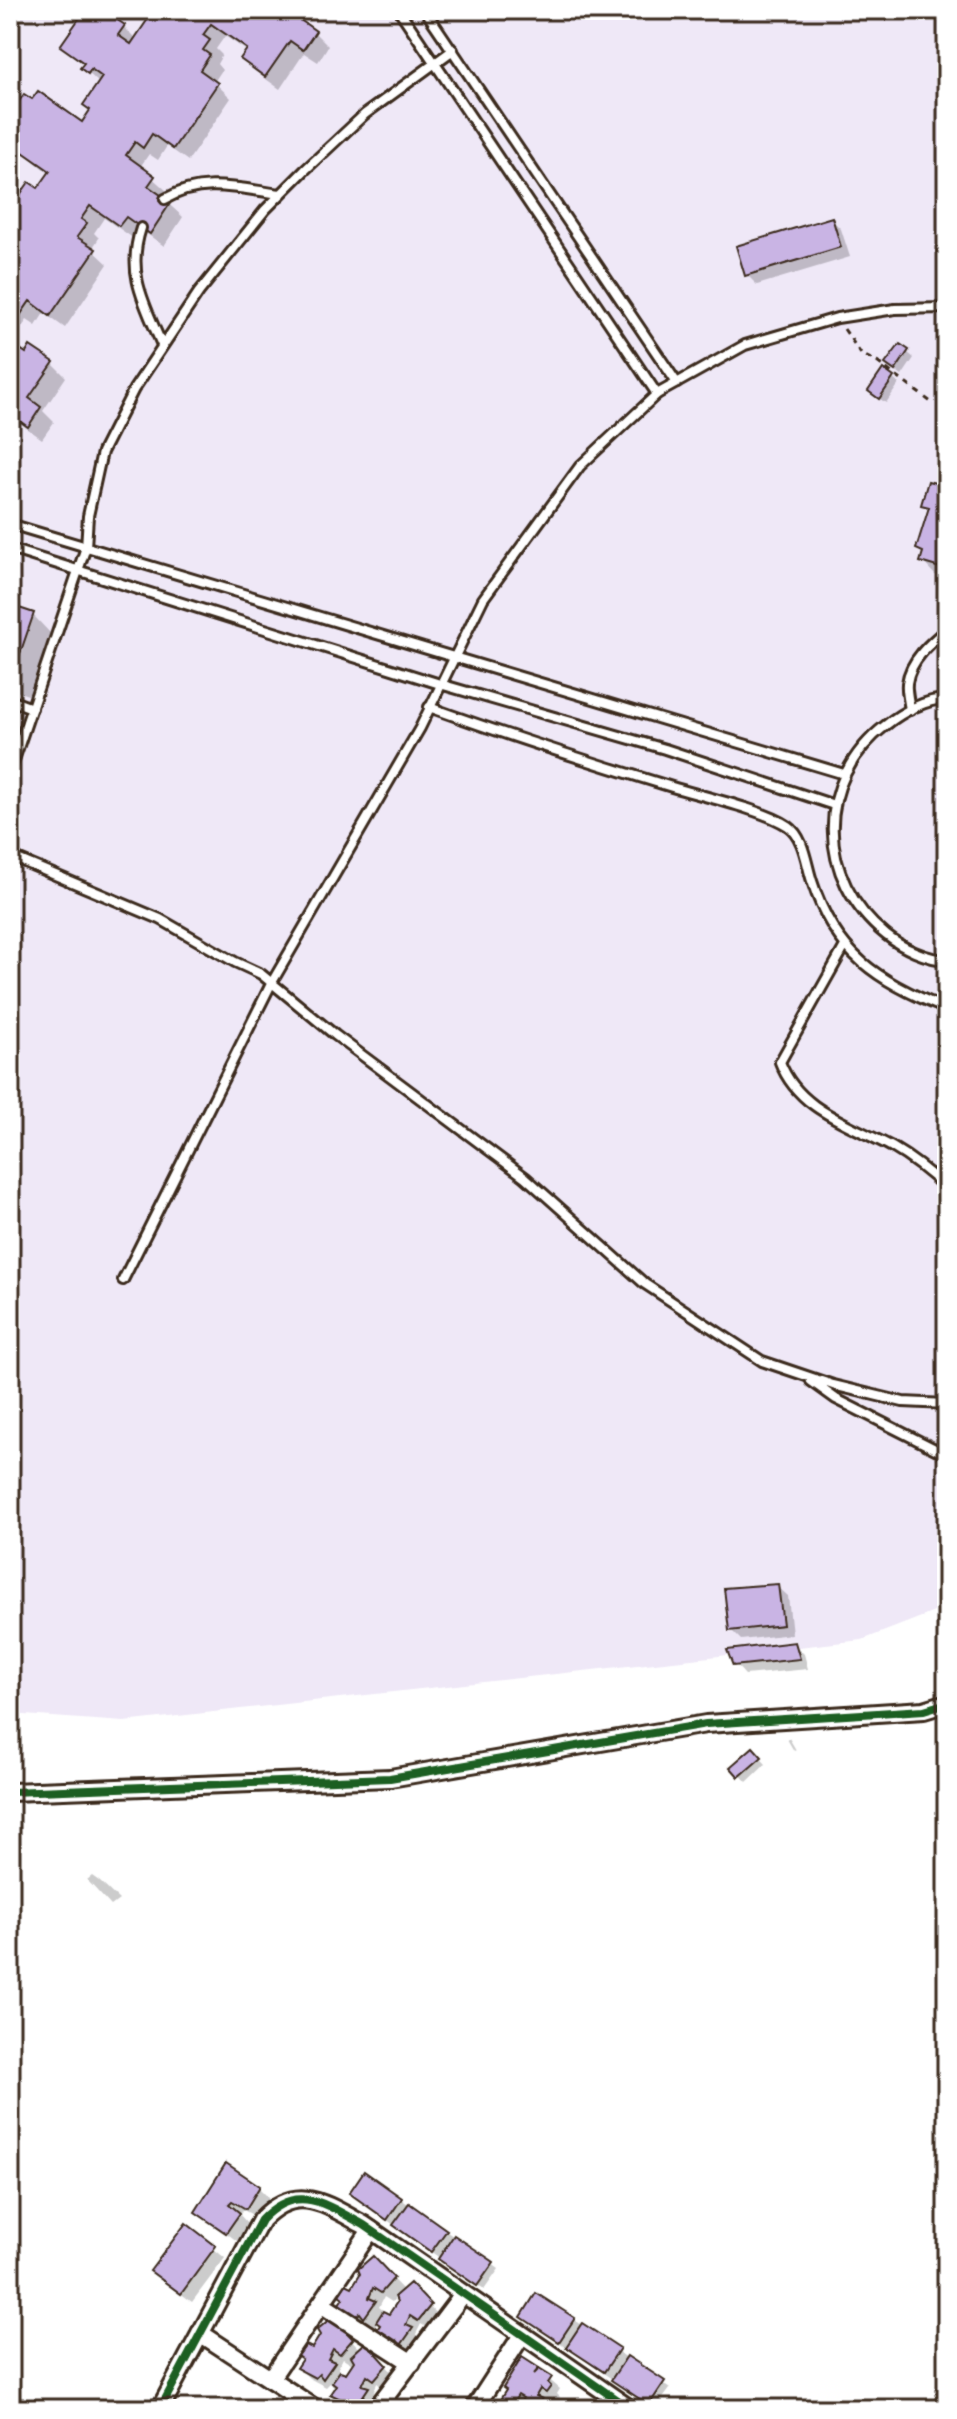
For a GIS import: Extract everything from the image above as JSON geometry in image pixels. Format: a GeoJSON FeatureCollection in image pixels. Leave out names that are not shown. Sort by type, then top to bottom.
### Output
{"type":"FeatureCollection","features":[{"type":"Feature","properties":{"kind":"street"},"geometry":{"type":"LineString","coordinates":[[10,1792],[390,1778],[706,1724],[924,1710],[947,1703]]}},
{"type":"Feature","properties":{"kind":"street"},"geometry":{"type":"LineString","coordinates":[[160,2409],[261,2220],[275,2205],[300,2198],[333,2208],[371,2230],[630,2409]]}},
{"type":"Feature","properties":{"kind":"street"},"geometry":{"type":"LineString","coordinates":[[270,2379],[371,2230]]}},
{"type":"Feature","properties":{"kind":"street"},"geometry":{"type":"LineString","coordinates":[[376,2409],[463,2294]]}},
{"type":"Feature","properties":{"kind":"street"},"geometry":{"type":"LineString","coordinates":[[321,2304],[412,2363]]}},
{"type":"Feature","properties":{"kind":"street"},"geometry":{"type":"LineString","coordinates":[[200,2333],[316,2409]]}},
{"type":"Feature","properties":{"kind":"street"},"geometry":{"type":"LineString","coordinates":[[474,2409],[522,2335]]}},
{"type":"Feature","properties":{"kind":"lane"},"geometry":{"type":"LineString","coordinates":[[399,10],[657,394]]}},
{"type":"Feature","properties":{"kind":"lane"},"geometry":{"type":"LineString","coordinates":[[425,10],[677,383]]}},
{"type":"Feature","properties":{"kind":"lane"},"geometry":{"type":"LineString","coordinates":[[10,772],[86,547],[88,516],[102,452],[134,389],[199,292],[265,210],[365,114],[453,50]]}},
{"type":"Feature","properties":{"kind":"lane"},"geometry":{"type":"LineString","coordinates":[[165,199],[182,189],[213,185],[281,194]]}},
{"type":"Feature","properties":{"kind":"lane"},"geometry":{"type":"LineString","coordinates":[[141,228],[134,250],[137,288],[162,345]]}},
{"type":"Feature","properties":{"kind":"lane"},"geometry":{"type":"LineString","coordinates":[[123,1280],[271,984],[420,728],[452,657],[483,599],[580,466],[657,394],[745,345],[837,318],[895,309],[947,308]]}},
{"type":"Feature","properties":{"kind":"lane"},"geometry":{"type":"LineString","coordinates":[[10,524],[844,774]]}},
{"type":"Feature","properties":{"kind":"lane"},"geometry":{"type":"LineString","coordinates":[[10,549],[440,684],[665,749],[834,805]]}},
{"type":"Feature","properties":{"kind":"lane"},"geometry":{"type":"LineString","coordinates":[[910,710],[907,683],[914,665],[929,644],[947,629]]}},
{"type":"Feature","properties":{"kind":"lane"},"geometry":{"type":"LineString","coordinates":[[947,699],[901,713],[867,739],[844,774],[834,805],[833,849],[844,887],[866,919],[899,945],[947,960]]}},
{"type":"Feature","properties":{"kind":"lane"},"geometry":{"type":"LineString","coordinates":[[10,700],[32,708]]}},
{"type":"Feature","properties":{"kind":"lane"},"geometry":{"type":"LineString","coordinates":[[429,707],[789,826],[799,839],[813,885],[835,932],[858,962],[906,991],[947,1009]]}},
{"type":"Feature","properties":{"kind":"lane"},"geometry":{"type":"LineString","coordinates":[[10,856],[173,925],[261,974],[444,1118],[525,1177],[645,1284],[762,1361],[903,1402],[947,1404]]}},
{"type":"Feature","properties":{"kind":"lane"},"geometry":{"type":"LineString","coordinates":[[845,946],[780,1062],[786,1077],[801,1096],[851,1128],[893,1148],[947,1189]]}},
{"type":"Feature","properties":{"kind":"lane"},"geometry":{"type":"LineString","coordinates":[[805,1376],[836,1399],[947,1455]]}},
{"type":"Feature","properties":{"kind":"path"},"geometry":{"type":"LineString","coordinates":[[837,318],[861,354],[877,362],[931,402]]}},
{"type":"Feature","properties":{"kind":"shaded area"},"geometry":{"type":"Polygon","coordinates":[[[10,10],[947,10],[947,1607],[862,1640],[124,1722],[10,1714],[10,10]]]}},
{"type":"Feature","properties":{"kind":"building"},"geometry":{"type":"Polygon","coordinates":[[[85,10],[101,19],[105,12],[125,25],[118,35],[131,44],[150,16],[142,10],[169,10],[174,14],[177,10],[286,10],[316,31],[303,50],[290,41],[265,77],[240,59],[247,49],[211,24],[203,35],[210,40],[203,50],[210,55],[200,70],[218,83],[173,149],[152,134],[143,148],[135,142],[126,155],[155,176],[148,186],[171,202],[150,234],[126,217],[119,226],[90,206],[81,219],[87,223],[77,237],[96,249],[50,316],[30,301],[21,314],[13,308],[10,312],[10,209],[29,182],[38,188],[50,171],[10,143],[10,114],[24,94],[32,99],[38,91],[82,122],[90,110],[83,105],[102,77],[91,69],[88,74],[80,68],[84,63],[60,46],[85,10]]]}},
{"type":"Feature","properties":{"kind":"building"},"geometry":{"type":"Polygon","coordinates":[[[832,217],[841,247],[745,276],[736,246],[832,217]]]}},
{"type":"Feature","properties":{"kind":"building"},"geometry":{"type":"Polygon","coordinates":[[[10,342],[26,353],[30,346],[54,362],[29,398],[41,407],[28,427],[10,414],[10,342]]]}},
{"type":"Feature","properties":{"kind":"building"},"geometry":{"type":"Polygon","coordinates":[[[900,344],[909,350],[895,371],[885,364],[900,344]]]}},
{"type":"Feature","properties":{"kind":"building"},"geometry":{"type":"Polygon","coordinates":[[[883,369],[894,377],[879,399],[868,391],[883,369]]]}},
{"type":"Feature","properties":{"kind":"building"},"geometry":{"type":"Polygon","coordinates":[[[928,481],[947,486],[947,570],[920,562],[923,552],[916,549],[929,507],[921,505],[928,481]]]}},
{"type":"Feature","properties":{"kind":"building"},"geometry":{"type":"Polygon","coordinates":[[[10,605],[34,613],[12,677],[10,677],[10,605]]]}},
{"type":"Feature","properties":{"kind":"building"},"geometry":{"type":"Polygon","coordinates":[[[778,1584],[783,1625],[729,1631],[724,1588],[778,1584]]]}},
{"type":"Feature","properties":{"kind":"building"},"geometry":{"type":"Polygon","coordinates":[[[795,1642],[800,1659],[733,1666],[727,1650],[795,1642]]]}},
{"type":"Feature","properties":{"kind":"building"},"geometry":{"type":"Polygon","coordinates":[[[753,1747],[762,1757],[739,1777],[730,1767],[753,1747]]]}},
{"type":"Feature","properties":{"kind":"building"},"geometry":{"type":"Polygon","coordinates":[[[226,2163],[260,2186],[246,2209],[232,2201],[229,2204],[240,2213],[226,2233],[195,2212],[226,2163]]]}},
{"type":"Feature","properties":{"kind":"building"},"geometry":{"type":"Polygon","coordinates":[[[364,2171],[402,2198],[387,2220],[349,2193],[364,2171]]]}},
{"type":"Feature","properties":{"kind":"building"},"geometry":{"type":"Polygon","coordinates":[[[409,2203],[447,2230],[431,2252],[393,2225],[409,2203]]]}},
{"type":"Feature","properties":{"kind":"building"},"geometry":{"type":"Polygon","coordinates":[[[186,2223],[216,2246],[181,2294],[150,2271],[186,2223]]]}},
{"type":"Feature","properties":{"kind":"building"},"geometry":{"type":"Polygon","coordinates":[[[454,2235],[494,2262],[477,2286],[438,2259],[454,2235]]]}},
{"type":"Feature","properties":{"kind":"building"},"geometry":{"type":"Polygon","coordinates":[[[373,2256],[394,2278],[381,2293],[373,2288],[369,2298],[376,2301],[364,2318],[360,2313],[356,2317],[337,2307],[343,2298],[339,2295],[346,2284],[352,2287],[360,2274],[358,2269],[373,2256]]]}},
{"type":"Feature","properties":{"kind":"building"},"geometry":{"type":"Polygon","coordinates":[[[410,2283],[431,2305],[418,2321],[410,2316],[406,2325],[413,2328],[401,2345],[397,2340],[393,2344],[374,2334],[380,2325],[376,2322],[383,2311],[389,2314],[397,2302],[395,2296],[410,2283]]]}},
{"type":"Feature","properties":{"kind":"building"},"geometry":{"type":"Polygon","coordinates":[[[536,2293],[575,2318],[559,2342],[521,2317],[536,2293]]]}},
{"type":"Feature","properties":{"kind":"building"},"geometry":{"type":"Polygon","coordinates":[[[332,2317],[353,2339],[340,2354],[333,2349],[328,2359],[335,2362],[323,2379],[319,2374],[315,2378],[296,2368],[302,2359],[298,2356],[306,2345],[312,2348],[320,2335],[317,2330],[332,2317]]]}},
{"type":"Feature","properties":{"kind":"building"},"geometry":{"type":"Polygon","coordinates":[[[582,2323],[620,2348],[604,2372],[566,2347],[582,2323]]]}},
{"type":"Feature","properties":{"kind":"building"},"geometry":{"type":"Polygon","coordinates":[[[366,2342],[387,2365],[374,2380],[367,2375],[362,2385],[369,2387],[357,2405],[353,2399],[349,2403],[330,2394],[336,2385],[332,2382],[340,2371],[346,2373],[354,2361],[351,2356],[366,2342]]]}},
{"type":"Feature","properties":{"kind":"building"},"geometry":{"type":"Polygon","coordinates":[[[627,2356],[665,2381],[649,2405],[611,2380],[627,2356]]]}},
{"type":"Feature","properties":{"kind":"building"},"geometry":{"type":"Polygon","coordinates":[[[522,2357],[539,2368],[534,2374],[539,2369],[552,2377],[546,2393],[540,2389],[536,2396],[542,2399],[536,2409],[517,2408],[523,2398],[518,2395],[512,2405],[501,2398],[506,2390],[503,2388],[522,2357]]]}},
{"type":"Feature","properties":{"kind":"cycle path"},"geometry":{"type":"LineString","coordinates":[[10,1792],[390,1778],[706,1724],[924,1710],[947,1703]]}},
{"type":"Feature","properties":{"kind":"cycle path"},"geometry":{"type":"LineString","coordinates":[[160,2409],[261,2220],[274,2208],[299,2199],[324,2204],[364,2225],[630,2409]]}}]}
